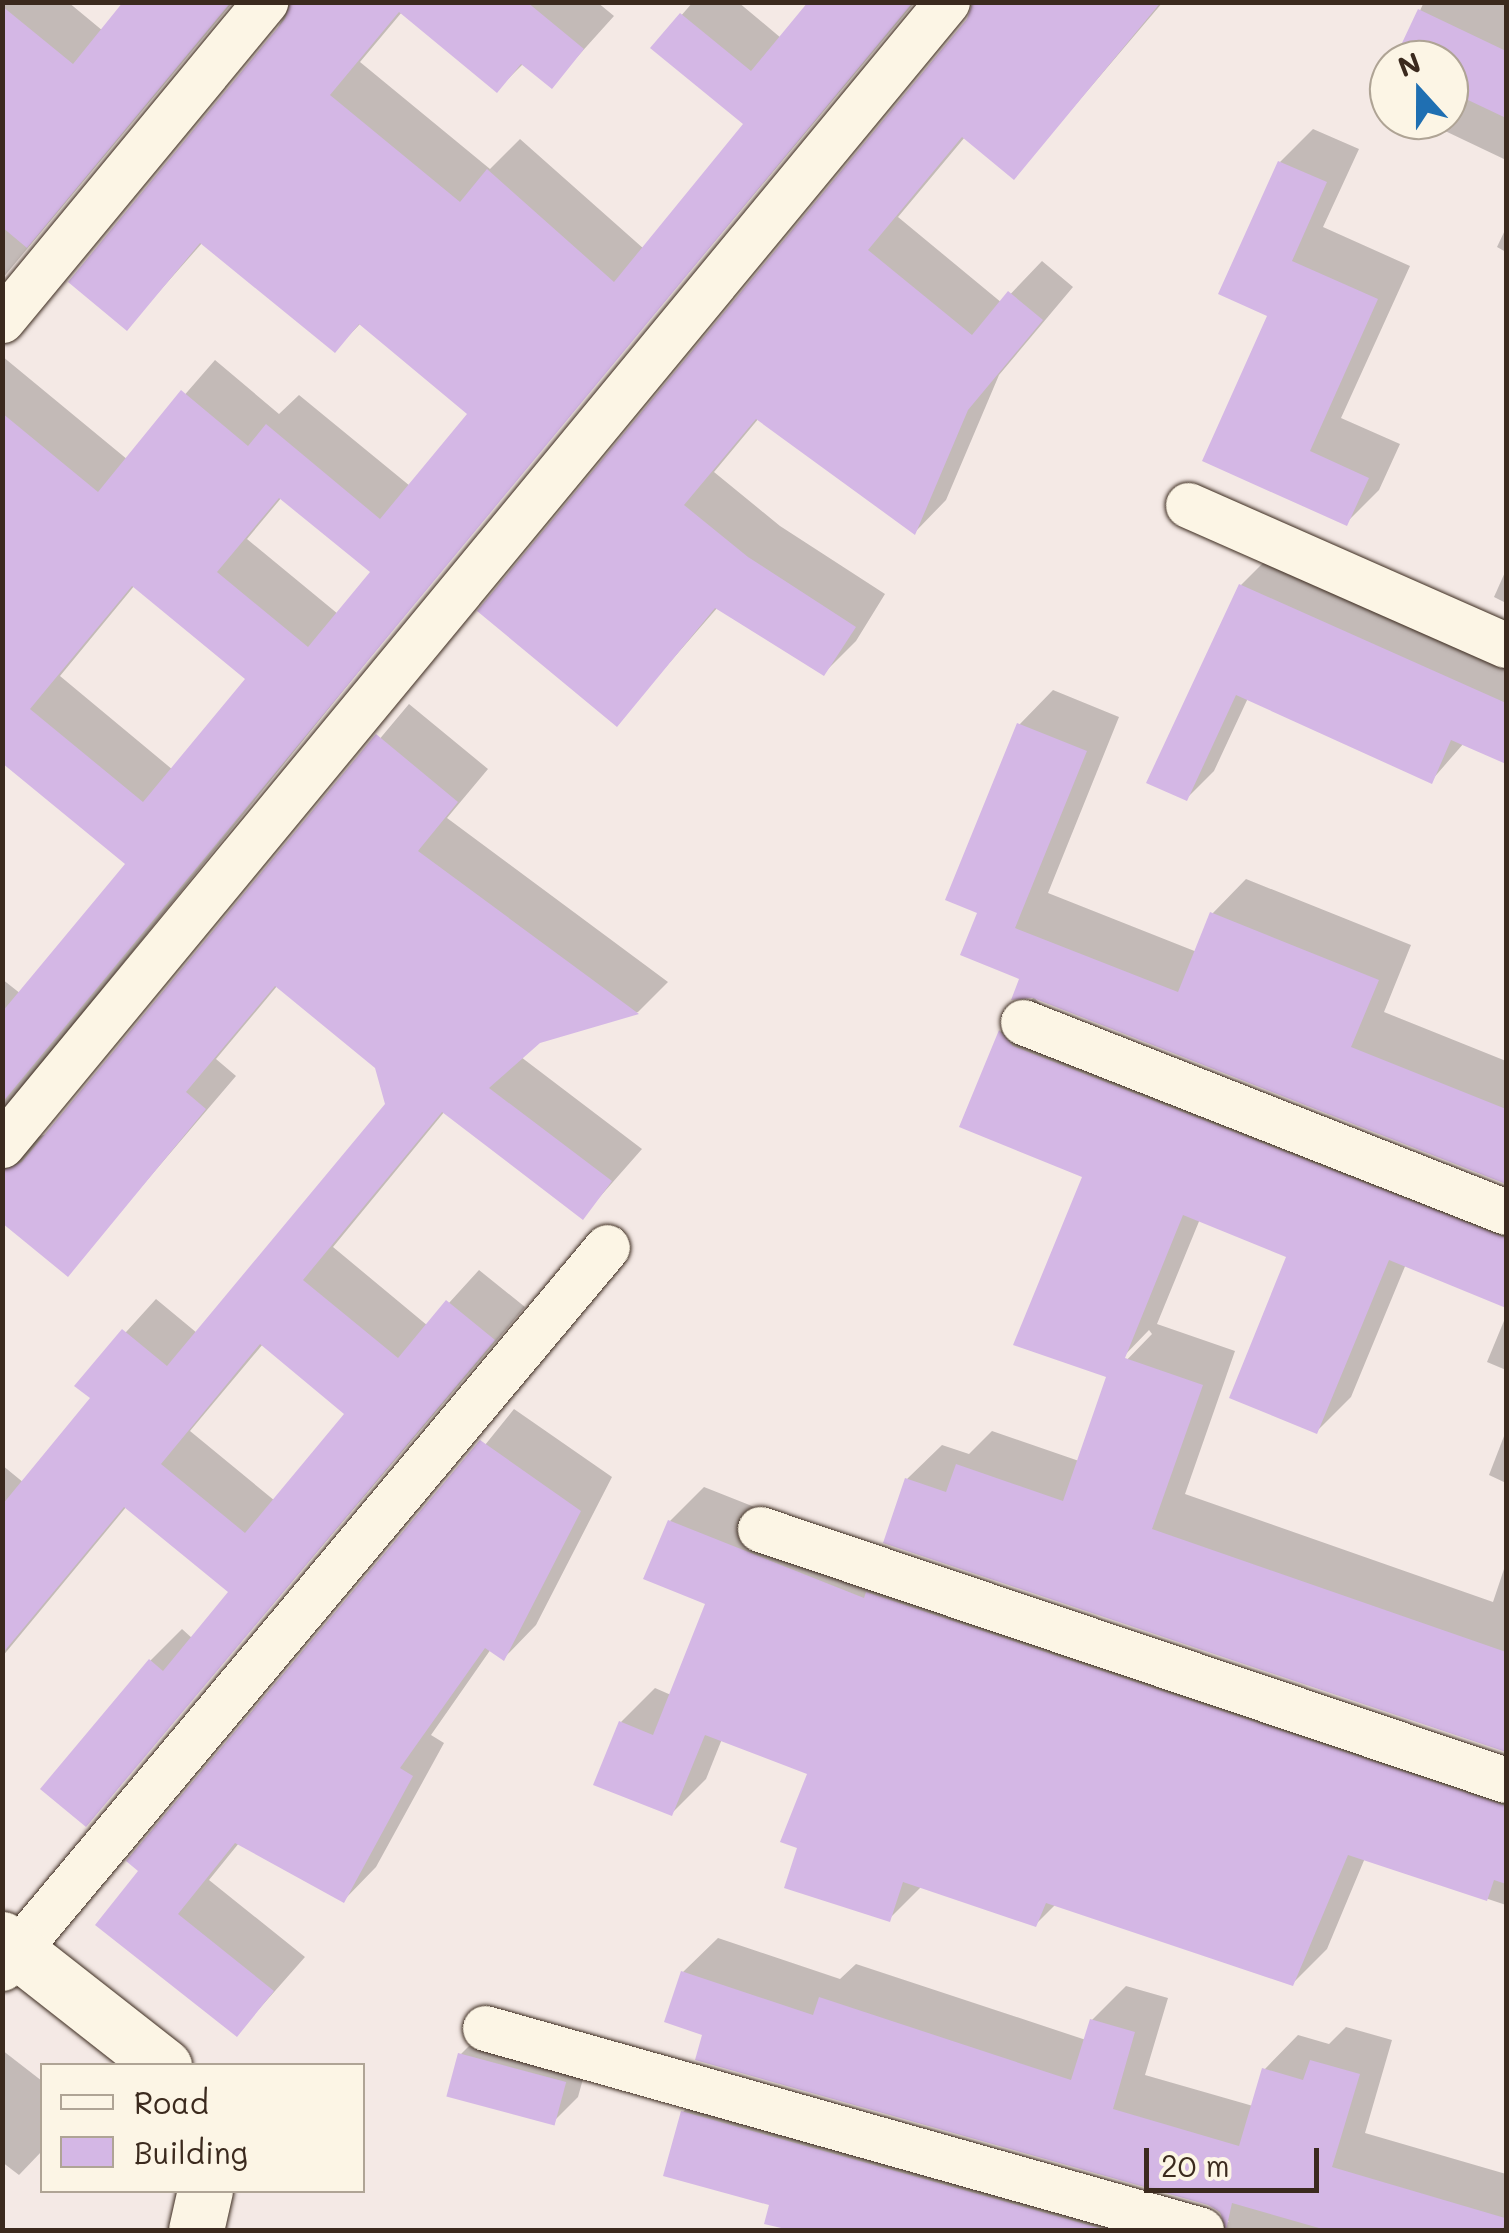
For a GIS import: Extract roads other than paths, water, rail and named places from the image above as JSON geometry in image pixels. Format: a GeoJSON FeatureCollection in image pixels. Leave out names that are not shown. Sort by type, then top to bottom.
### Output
{"type":"FeatureCollection","features":[{"type":"Feature","properties":{"kind":"street"},"geometry":{"type":"LineString","coordinates":[[2,320],[264,2]]}},
{"type":"Feature","properties":{"kind":"street"},"geometry":{"type":"LineString","coordinates":[[2,1145],[948,2]]}},
{"type":"Feature","properties":{"kind":"street"},"geometry":{"type":"LineString","coordinates":[[1188,504],[1506,645]]}},
{"type":"Feature","properties":{"kind":"street"},"geometry":{"type":"LineString","coordinates":[[1023,1022],[1506,1212]]}},
{"type":"Feature","properties":{"kind":"street"},"geometry":{"type":"LineString","coordinates":[[160,2063],[7,1953],[608,1246]]}},
{"type":"Feature","properties":{"kind":"street"},"geometry":{"type":"LineString","coordinates":[[760,1529],[1506,1780]]}},
{"type":"Feature","properties":{"kind":"street"},"geometry":{"type":"LineString","coordinates":[[485,2028],[1201,2230]]}},
{"type":"Feature","properties":{"kind":"street"},"geometry":{"type":"LineString","coordinates":[[196,2230],[204,2193]]}}]}
